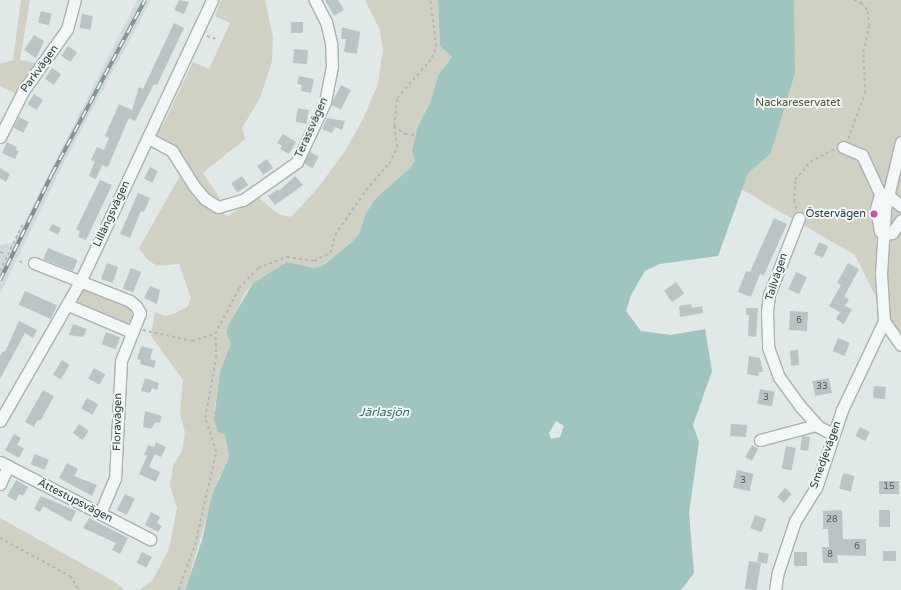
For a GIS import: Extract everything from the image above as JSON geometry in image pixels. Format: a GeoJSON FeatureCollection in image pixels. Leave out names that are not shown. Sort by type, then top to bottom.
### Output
{"type":"FeatureCollection","features":[{"type":"Feature","properties":{"kind":"street","name":"Parkvägen"},"geometry":{"type":"LineString","coordinates":[[0,137],[23,91],[67,29],[75,0]]}},
{"type":"Feature","properties":{"kind":"street","name":"Lillängsvägen"},"geometry":{"type":"LineString","coordinates":[[0,421],[80,282],[212,0]]}},
{"type":"Feature","properties":{"kind":"street","name":"Terassvägen"},"geometry":{"type":"LineString","coordinates":[[148,138],[172,151],[194,186],[205,199],[218,207],[243,200],[297,162],[324,102],[332,67],[331,43],[326,22],[315,0]]}},
{"type":"Feature","properties":{"kind":"street"},"geometry":{"type":"LineString","coordinates":[[901,142],[885,195],[881,274],[884,321],[901,345]]}},
{"type":"Feature","properties":{"kind":"street"},"geometry":{"type":"LineString","coordinates":[[843,147],[862,155],[885,195],[901,206]]}},
{"type":"Feature","properties":{"kind":"street","name":"Tallvägen"},"geometry":{"type":"LineString","coordinates":[[799,218],[769,295],[767,312],[768,347],[779,377],[816,425],[833,434]]}},
{"type":"Feature","properties":{"kind":"street"},"geometry":{"type":"LineString","coordinates":[[884,234],[892,233],[901,220]]}},
{"type":"Feature","properties":{"kind":"street"},"geometry":{"type":"LineString","coordinates":[[34,263],[80,282]]}},
{"type":"Feature","properties":{"kind":"street","name":"Floravägen"},"geometry":{"type":"LineString","coordinates":[[80,282],[136,306],[140,313],[121,361],[118,381],[115,478],[100,513]]}},
{"type":"Feature","properties":{"kind":"street"},"geometry":{"type":"LineString","coordinates":[[68,305],[133,331]]}},
{"type":"Feature","properties":{"kind":"street","name":"Smedjevägen"},"geometry":{"type":"LineString","coordinates":[[775,590],[778,572],[795,521],[816,488],[833,434],[870,348],[884,321]]}},
{"type":"Feature","properties":{"kind":"street"},"geometry":{"type":"LineString","coordinates":[[760,440],[816,425]]}},
{"type":"Feature","properties":{"kind":"street"},"geometry":{"type":"LineString","coordinates":[[0,484],[4,464]]}},
{"type":"Feature","properties":{"kind":"street","name":"Ättestupsvägen"},"geometry":{"type":"LineString","coordinates":[[4,464],[150,539]]}},
{"type":"Feature","properties":{"kind":"path"},"geometry":{"type":"LineString","coordinates":[[178,590],[195,545],[216,452],[205,418],[213,381],[215,334],[239,288],[258,268],[287,257],[314,261],[330,253],[335,235],[366,190],[389,164],[397,147],[394,126],[397,98],[432,58],[436,46],[430,0]]}},
{"type":"Feature","properties":{"kind":"path"},"geometry":{"type":"LineString","coordinates":[[799,218],[794,202],[795,180],[810,162],[828,150],[846,146],[865,93],[862,60],[869,21],[867,10],[862,4],[853,0]]}},
{"type":"Feature","properties":{"kind":"path"},"geometry":{"type":"LineString","coordinates":[[394,126],[405,134],[427,136]]}},
{"type":"Feature","properties":{"kind":"path"},"geometry":{"type":"LineString","coordinates":[[722,196],[738,202]]}},
{"type":"Feature","properties":{"kind":"path"},"geometry":{"type":"LineString","coordinates":[[0,271],[23,223]]}},
{"type":"Feature","properties":{"kind":"path"},"geometry":{"type":"LineString","coordinates":[[716,235],[713,240],[723,244]]}},
{"type":"Feature","properties":{"kind":"path"},"geometry":{"type":"LineString","coordinates":[[0,252],[5,254]]}},
{"type":"Feature","properties":{"kind":"path"},"geometry":{"type":"LineString","coordinates":[[302,266],[302,272]]}},
{"type":"Feature","properties":{"kind":"path"},"geometry":{"type":"LineString","coordinates":[[133,331],[192,341],[215,334]]}},
{"type":"Feature","properties":{"kind":"path"},"geometry":{"type":"LineString","coordinates":[[703,384],[708,383]]}},
{"type":"Feature","properties":{"kind":"path"},"geometry":{"type":"LineString","coordinates":[[214,413],[231,414]]}},
{"type":"Feature","properties":{"kind":"path"},"geometry":{"type":"LineString","coordinates":[[683,470],[694,476]]}},
{"type":"Feature","properties":{"kind":"path"},"geometry":{"type":"LineString","coordinates":[[680,512],[689,511]]}},
{"type":"Feature","properties":{"kind":"path"},"geometry":{"type":"LineString","coordinates":[[0,538],[70,576],[79,590]]}},
{"type":"Feature","properties":{"kind":"path"},"geometry":{"type":"LineString","coordinates":[[682,549],[692,549]]}},
{"type":"Feature","properties":{"kind":"shaded area"},"geometry":{"type":"Polygon","coordinates":[[[137,0],[151,0],[63,164],[0,294],[0,245],[14,243],[137,0]]]}},
{"type":"Feature","properties":{"kind":"green space"},"geometry":{"type":"Polygon","coordinates":[[[21,0],[30,0],[20,60],[37,63],[17,94],[0,86],[0,64],[13,60],[21,0]]]}},
{"type":"Feature","properties":{"kind":"green space"},"geometry":{"type":"Polygon","coordinates":[[[221,0],[265,0],[273,37],[272,61],[260,98],[242,128],[245,139],[203,173],[219,197],[225,215],[228,216],[258,197],[278,214],[291,217],[317,189],[345,151],[363,119],[378,84],[383,50],[380,30],[365,0],[438,0],[440,46],[452,57],[438,75],[431,101],[418,126],[415,160],[410,168],[376,198],[365,215],[360,232],[353,241],[321,266],[314,268],[287,262],[253,283],[246,291],[226,332],[231,344],[220,371],[214,413],[218,432],[225,435],[229,457],[218,480],[185,590],[139,590],[152,581],[169,549],[177,508],[170,486],[173,466],[182,451],[185,432],[180,414],[183,380],[151,336],[155,312],[165,316],[173,314],[187,307],[191,298],[179,264],[157,266],[148,260],[139,248],[181,174],[161,139],[155,134],[164,123],[193,62],[209,69],[230,23],[215,16],[221,0]]]}},
{"type":"Feature","properties":{"kind":"green space","name":"Nackareservatet"},"geometry":{"type":"Polygon","coordinates":[[[580,0],[901,0],[901,338],[878,301],[855,255],[741,189],[580,0]]]}},
{"type":"Feature","properties":{"kind":"green space"},"geometry":{"type":"Polygon","coordinates":[[[85,290],[130,306],[134,321],[125,323],[77,303],[80,293],[85,290]]]}},
{"type":"Feature","properties":{"kind":"green space"},"geometry":{"type":"Polygon","coordinates":[[[0,518],[115,582],[125,590],[0,590],[0,518]]]}},
{"type":"Feature","properties":{"kind":"water","name":"Järlasjön"},"geometry":{"type":"Polygon","coordinates":[[[438,0],[794,0],[795,73],[770,154],[748,173],[718,256],[660,264],[645,271],[631,295],[626,311],[641,331],[671,335],[705,329],[712,371],[693,425],[699,442],[689,513],[694,573],[681,590],[185,590],[202,540],[212,495],[229,457],[225,435],[218,432],[214,419],[220,371],[231,344],[226,332],[229,324],[253,283],[287,262],[314,268],[322,266],[353,241],[360,232],[365,215],[376,198],[410,168],[415,160],[412,151],[418,126],[431,101],[438,75],[452,57],[440,46],[438,0]],[[556,421],[549,433],[551,439],[560,437],[564,426],[556,421]]]}},
{"type":"Feature","properties":{"kind":"building"},"geometry":{"type":"Polygon","coordinates":[[[179,0],[189,2],[184,14],[174,10],[179,0]]]}},
{"type":"Feature","properties":{"kind":"building"},"geometry":{"type":"Polygon","coordinates":[[[325,0],[338,0],[344,10],[334,16],[325,0]]]}},
{"type":"Feature","properties":{"kind":"building"},"geometry":{"type":"Polygon","coordinates":[[[41,11],[52,14],[49,25],[38,23],[41,11]]]}},
{"type":"Feature","properties":{"kind":"building"},"geometry":{"type":"Polygon","coordinates":[[[82,14],[93,16],[90,30],[80,28],[82,14]]]}},
{"type":"Feature","properties":{"kind":"building"},"geometry":{"type":"Polygon","coordinates":[[[291,22],[303,22],[303,33],[291,33],[291,22]]]}},
{"type":"Feature","properties":{"kind":"building"},"geometry":{"type":"Polygon","coordinates":[[[174,23],[184,28],[157,85],[154,84],[135,121],[129,118],[108,167],[102,165],[96,179],[89,176],[95,161],[91,160],[97,147],[104,150],[109,138],[105,136],[119,104],[132,110],[139,87],[143,89],[174,23]]]}},
{"type":"Feature","properties":{"kind":"building"},"geometry":{"type":"Polygon","coordinates":[[[342,27],[360,32],[357,54],[344,52],[346,39],[341,39],[342,27]]]}},
{"type":"Feature","properties":{"kind":"building"},"geometry":{"type":"Polygon","coordinates":[[[34,35],[44,41],[36,58],[24,50],[34,35]]]}},
{"type":"Feature","properties":{"kind":"building"},"geometry":{"type":"Polygon","coordinates":[[[68,46],[77,52],[70,62],[61,56],[68,46]]]}},
{"type":"Feature","properties":{"kind":"building"},"geometry":{"type":"Polygon","coordinates":[[[294,49],[308,50],[307,64],[293,63],[294,49]]]}},
{"type":"Feature","properties":{"kind":"building"},"geometry":{"type":"Polygon","coordinates":[[[52,68],[61,74],[54,85],[45,79],[52,68]]]}},
{"type":"Feature","properties":{"kind":"building"},"geometry":{"type":"Polygon","coordinates":[[[299,76],[314,79],[311,93],[301,91],[302,85],[297,84],[299,76]]]}},
{"type":"Feature","properties":{"kind":"building"},"geometry":{"type":"Polygon","coordinates":[[[341,85],[351,90],[341,110],[331,105],[341,85]]]}},
{"type":"Feature","properties":{"kind":"building"},"geometry":{"type":"Polygon","coordinates":[[[34,94],[43,100],[36,110],[27,104],[34,94]]]}},
{"type":"Feature","properties":{"kind":"building"},"geometry":{"type":"Polygon","coordinates":[[[298,108],[309,110],[306,124],[296,122],[298,108]]]}},
{"type":"Feature","properties":{"kind":"building"},"geometry":{"type":"Polygon","coordinates":[[[19,117],[29,122],[23,133],[14,128],[19,117]]]}},
{"type":"Feature","properties":{"kind":"building"},"geometry":{"type":"Polygon","coordinates":[[[327,118],[345,121],[342,130],[335,127],[332,133],[322,129],[327,118]]]}},
{"type":"Feature","properties":{"kind":"building"},"geometry":{"type":"Polygon","coordinates":[[[283,134],[296,142],[289,154],[280,149],[282,146],[277,143],[283,134]]]}},
{"type":"Feature","properties":{"kind":"building"},"geometry":{"type":"Polygon","coordinates":[[[7,142],[17,147],[16,150],[19,151],[15,159],[2,153],[7,142]]]}},
{"type":"Feature","properties":{"kind":"building"},"geometry":{"type":"Polygon","coordinates":[[[310,152],[319,157],[312,168],[304,163],[310,152]]]}},
{"type":"Feature","properties":{"kind":"building"},"geometry":{"type":"Polygon","coordinates":[[[267,159],[273,168],[263,175],[257,166],[267,159]]]}},
{"type":"Feature","properties":{"kind":"building"},"geometry":{"type":"Polygon","coordinates":[[[150,167],[158,171],[152,183],[144,179],[150,167]]]}},
{"type":"Feature","properties":{"kind":"building"},"geometry":{"type":"Polygon","coordinates":[[[0,168],[10,174],[6,182],[0,178],[0,168]]]}},
{"type":"Feature","properties":{"kind":"building"},"geometry":{"type":"Polygon","coordinates":[[[242,176],[248,185],[237,192],[231,183],[242,176]]]}},
{"type":"Feature","properties":{"kind":"building"},"geometry":{"type":"Polygon","coordinates":[[[295,176],[303,185],[275,205],[268,196],[278,189],[279,191],[295,176]]]}},
{"type":"Feature","properties":{"kind":"building"},"geometry":{"type":"Polygon","coordinates":[[[100,180],[112,185],[86,240],[78,237],[80,231],[76,229],[100,180]]]}},
{"type":"Feature","properties":{"kind":"building"},"geometry":{"type":"Polygon","coordinates":[[[138,193],[150,198],[144,212],[141,211],[130,238],[120,234],[138,193]]]}},
{"type":"Feature","properties":{"kind":"building"},"geometry":{"type":"Polygon","coordinates":[[[774,218],[787,224],[764,275],[760,274],[751,297],[738,292],[746,271],[750,272],[774,218]]]}},
{"type":"Feature","properties":{"kind":"building"},"geometry":{"type":"Polygon","coordinates":[[[52,224],[61,228],[58,235],[49,230],[52,224]]]}},
{"type":"Feature","properties":{"kind":"building"},"geometry":{"type":"Polygon","coordinates":[[[819,242],[828,246],[823,258],[814,254],[819,242]]]}},
{"type":"Feature","properties":{"kind":"building"},"geometry":{"type":"Polygon","coordinates":[[[48,248],[78,260],[73,271],[44,259],[48,248]]]}},
{"type":"Feature","properties":{"kind":"building"},"geometry":{"type":"Polygon","coordinates":[[[107,263],[118,267],[112,283],[101,279],[107,263]]]}},
{"type":"Feature","properties":{"kind":"building"},"geometry":{"type":"Polygon","coordinates":[[[848,263],[859,269],[844,297],[849,299],[845,306],[852,309],[844,324],[836,319],[840,312],[829,306],[841,285],[837,283],[848,263]]]}},
{"type":"Feature","properties":{"kind":"building"},"geometry":{"type":"Polygon","coordinates":[[[131,268],[141,272],[133,293],[123,288],[131,268]]]}},
{"type":"Feature","properties":{"kind":"building"},"geometry":{"type":"Polygon","coordinates":[[[796,272],[807,277],[799,294],[788,289],[796,272]]]}},
{"type":"Feature","properties":{"kind":"building"},"geometry":{"type":"Polygon","coordinates":[[[676,282],[684,293],[672,302],[664,291],[676,282]]]}},
{"type":"Feature","properties":{"kind":"building"},"geometry":{"type":"Polygon","coordinates":[[[150,286],[160,290],[157,304],[144,298],[150,286]]]}},
{"type":"Feature","properties":{"kind":"building"},"geometry":{"type":"Polygon","coordinates":[[[25,291],[57,305],[51,319],[19,305],[25,291]]]}},
{"type":"Feature","properties":{"kind":"building"},"geometry":{"type":"Polygon","coordinates":[[[691,304],[692,308],[702,306],[703,313],[680,317],[679,306],[691,304]]]}},
{"type":"Feature","properties":{"kind":"building"},"geometry":{"type":"Polygon","coordinates":[[[746,308],[758,308],[756,337],[748,336],[749,315],[746,315],[746,308]]]}},
{"type":"Feature","properties":{"kind":"building"},"geometry":{"type":"Polygon","coordinates":[[[790,311],[808,312],[807,331],[789,330],[790,311]]]}},
{"type":"Feature","properties":{"kind":"building"},"geometry":{"type":"Polygon","coordinates":[[[19,321],[37,330],[33,338],[25,333],[0,379],[0,356],[3,351],[5,352],[19,321]]]}},
{"type":"Feature","properties":{"kind":"building"},"geometry":{"type":"Polygon","coordinates":[[[73,324],[87,329],[83,337],[69,335],[73,324]]]}},
{"type":"Feature","properties":{"kind":"building"},"geometry":{"type":"Polygon","coordinates":[[[106,332],[120,337],[116,349],[102,344],[106,332]]]}},
{"type":"Feature","properties":{"kind":"building"},"geometry":{"type":"Polygon","coordinates":[[[838,338],[850,343],[844,356],[833,351],[838,338]]]}},
{"type":"Feature","properties":{"kind":"building"},"geometry":{"type":"Polygon","coordinates":[[[141,346],[153,349],[150,359],[156,361],[154,368],[140,364],[141,360],[137,359],[141,346]]]}},
{"type":"Feature","properties":{"kind":"building"},"geometry":{"type":"Polygon","coordinates":[[[798,350],[799,365],[791,366],[790,351],[798,350]]]}},
{"type":"Feature","properties":{"kind":"building"},"geometry":{"type":"Polygon","coordinates":[[[749,356],[760,358],[763,372],[759,372],[758,376],[747,374],[749,356]]]}},
{"type":"Feature","properties":{"kind":"building"},"geometry":{"type":"Polygon","coordinates":[[[62,360],[70,365],[61,379],[53,374],[62,360]]]}},
{"type":"Feature","properties":{"kind":"building"},"geometry":{"type":"Polygon","coordinates":[[[94,368],[105,374],[100,385],[88,378],[94,368]]]}},
{"type":"Feature","properties":{"kind":"building"},"geometry":{"type":"Polygon","coordinates":[[[145,378],[159,383],[157,390],[152,388],[150,393],[141,391],[145,378]]]}},
{"type":"Feature","properties":{"kind":"building"},"geometry":{"type":"Polygon","coordinates":[[[829,378],[832,393],[815,396],[812,381],[829,378]]]}},
{"type":"Feature","properties":{"kind":"building"},"geometry":{"type":"Polygon","coordinates":[[[874,386],[886,387],[885,399],[873,398],[874,386]]]}},
{"type":"Feature","properties":{"kind":"building"},"geometry":{"type":"Polygon","coordinates":[[[760,389],[775,392],[772,407],[757,404],[760,389]]]}},
{"type":"Feature","properties":{"kind":"building"},"geometry":{"type":"Polygon","coordinates":[[[43,390],[54,396],[41,420],[37,421],[34,427],[25,422],[43,390]]]}},
{"type":"Feature","properties":{"kind":"building"},"geometry":{"type":"Polygon","coordinates":[[[87,398],[98,404],[93,415],[81,408],[87,398]]]}},
{"type":"Feature","properties":{"kind":"building"},"geometry":{"type":"Polygon","coordinates":[[[145,411],[162,416],[160,423],[156,422],[151,429],[143,427],[145,411]]]}},
{"type":"Feature","properties":{"kind":"building"},"geometry":{"type":"Polygon","coordinates":[[[79,424],[89,431],[83,440],[73,433],[79,424]]]}},
{"type":"Feature","properties":{"kind":"building"},"geometry":{"type":"Polygon","coordinates":[[[731,424],[747,425],[746,437],[730,436],[731,424]]]}},
{"type":"Feature","properties":{"kind":"building"},"geometry":{"type":"Polygon","coordinates":[[[860,427],[870,432],[865,441],[855,436],[860,427]]]}},
{"type":"Feature","properties":{"kind":"building"},"geometry":{"type":"Polygon","coordinates":[[[14,434],[21,438],[17,445],[24,448],[19,458],[5,450],[14,434]]]}},
{"type":"Feature","properties":{"kind":"building"},"geometry":{"type":"Polygon","coordinates":[[[802,436],[810,437],[808,451],[800,450],[802,436]]]}},
{"type":"Feature","properties":{"kind":"building"},"geometry":{"type":"Polygon","coordinates":[[[156,442],[166,447],[161,457],[155,454],[149,467],[160,472],[156,482],[139,474],[147,456],[144,455],[148,445],[154,447],[156,442]]]}},
{"type":"Feature","properties":{"kind":"building"},"geometry":{"type":"Polygon","coordinates":[[[752,445],[758,449],[752,461],[745,457],[752,445]]]}},
{"type":"Feature","properties":{"kind":"building"},"geometry":{"type":"Polygon","coordinates":[[[786,446],[796,448],[791,470],[782,469],[786,446]]]}},
{"type":"Feature","properties":{"kind":"building"},"geometry":{"type":"Polygon","coordinates":[[[35,454],[49,460],[45,470],[31,464],[35,454]]]}},
{"type":"Feature","properties":{"kind":"building"},"geometry":{"type":"Polygon","coordinates":[[[67,463],[78,469],[74,476],[97,485],[92,496],[59,478],[67,463]]]}},
{"type":"Feature","properties":{"kind":"building"},"geometry":{"type":"Polygon","coordinates":[[[737,470],[754,474],[750,491],[733,488],[737,470]]]}},
{"type":"Feature","properties":{"kind":"building"},"geometry":{"type":"Polygon","coordinates":[[[843,473],[855,476],[851,491],[839,489],[843,473]]]}},
{"type":"Feature","properties":{"kind":"building"},"geometry":{"type":"Polygon","coordinates":[[[16,480],[28,487],[23,496],[19,494],[16,501],[7,496],[16,480]]]}},
{"type":"Feature","properties":{"kind":"building"},"geometry":{"type":"Polygon","coordinates":[[[879,481],[899,481],[899,494],[879,494],[879,481]]]}},
{"type":"Feature","properties":{"kind":"building"},"geometry":{"type":"Polygon","coordinates":[[[785,488],[792,494],[784,503],[777,497],[785,488]]]}},
{"type":"Feature","properties":{"kind":"building"},"geometry":{"type":"Polygon","coordinates":[[[125,494],[135,499],[127,515],[117,510],[125,494]]]}},
{"type":"Feature","properties":{"kind":"building"},"geometry":{"type":"Polygon","coordinates":[[[41,496],[76,511],[71,522],[43,506],[40,512],[34,509],[41,496]]]}},
{"type":"Feature","properties":{"kind":"building"},"geometry":{"type":"Polygon","coordinates":[[[842,510],[843,539],[866,539],[866,556],[837,555],[838,563],[823,563],[822,547],[829,547],[828,529],[823,529],[823,511],[842,510]]]}},
{"type":"Feature","properties":{"kind":"building"},"geometry":{"type":"Polygon","coordinates":[[[879,510],[890,510],[890,527],[879,527],[879,510]]]}},
{"type":"Feature","properties":{"kind":"building"},"geometry":{"type":"Polygon","coordinates":[[[151,512],[160,517],[157,523],[162,526],[158,532],[145,525],[151,512]]]}},
{"type":"Feature","properties":{"kind":"building"},"geometry":{"type":"Polygon","coordinates":[[[755,515],[766,519],[761,532],[750,528],[755,515]]]}},
{"type":"Feature","properties":{"kind":"building"},"geometry":{"type":"Polygon","coordinates":[[[89,518],[128,538],[120,554],[112,550],[116,543],[83,528],[89,518]]]}},
{"type":"Feature","properties":{"kind":"building"},"geometry":{"type":"Polygon","coordinates":[[[883,551],[896,551],[896,561],[883,561],[883,551]]]}},
{"type":"Feature","properties":{"kind":"building"},"geometry":{"type":"Polygon","coordinates":[[[142,552],[152,557],[146,568],[137,563],[142,552]]]}},
{"type":"Feature","properties":{"kind":"building"},"geometry":{"type":"Polygon","coordinates":[[[759,552],[769,554],[767,564],[757,562],[759,552]]]}},
{"type":"Feature","properties":{"kind":"building"},"geometry":{"type":"Polygon","coordinates":[[[794,552],[807,552],[807,566],[794,566],[794,552]]]}},
{"type":"Feature","properties":{"kind":"building"},"geometry":{"type":"Polygon","coordinates":[[[749,561],[761,563],[757,590],[745,589],[749,561]]]}},
{"type":"Feature","properties":{"kind":"railway"},"geometry":{"type":"LineString","coordinates":[[0,280],[52,174],[145,0]]}},
{"type":"Feature","properties":{"kind":"place","name":"Östervägen"},"geometry":{"type":"Point","coordinates":[874,214]}}]}
